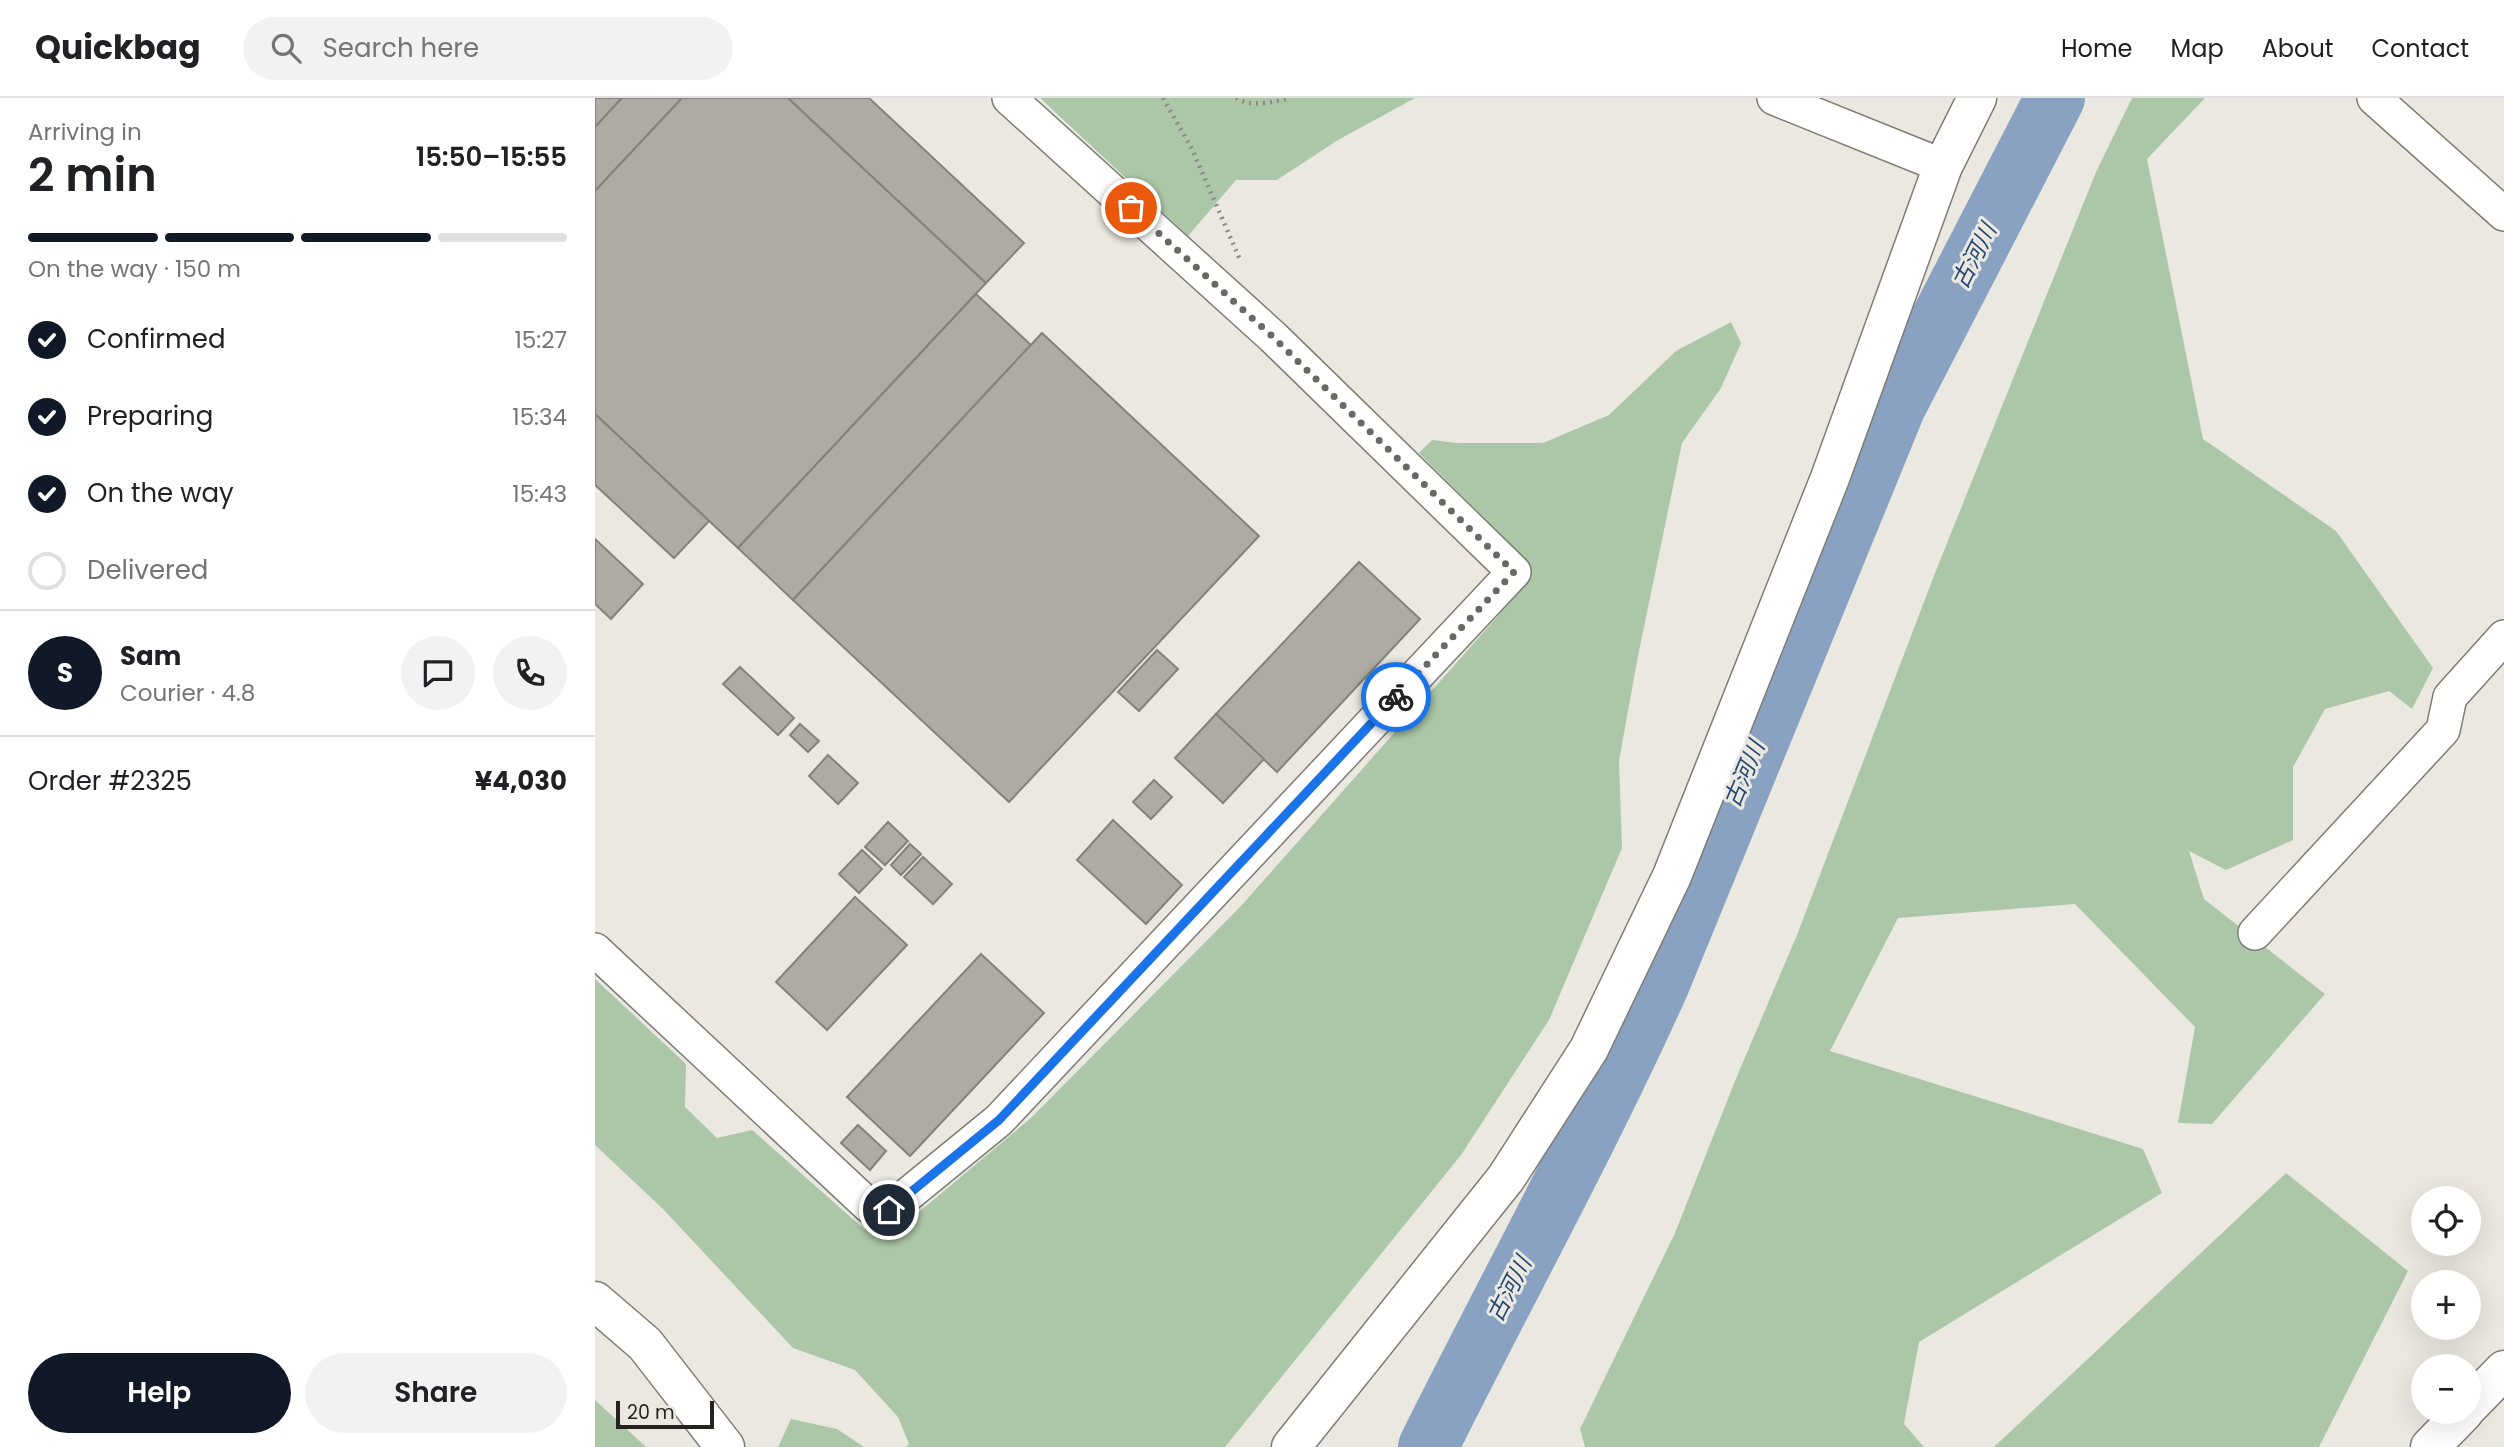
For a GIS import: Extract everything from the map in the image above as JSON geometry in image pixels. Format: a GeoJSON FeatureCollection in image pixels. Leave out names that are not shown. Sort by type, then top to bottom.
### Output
{"type":"FeatureCollection","features":[{"type":"Feature","properties":{"kind":"street"},"geometry":{"type":"LineString","coordinates":[[595,950],[869,1206],[889,1210],[999,1120],[1514,572],[1273,337],[1009,98]]}},
{"type":"Feature","properties":{"kind":"street"},"geometry":{"type":"LineString","coordinates":[[1774,98],[1943,166]]}},
{"type":"Feature","properties":{"kind":"street"},"geometry":{"type":"LineString","coordinates":[[1291,1447],[1506,1178],[1589,1049],[1672,876],[1830,478],[1943,166],[1976,98]]}},
{"type":"Feature","properties":{"kind":"street"},"geometry":{"type":"LineString","coordinates":[[2374,98],[2504,214]]}},
{"type":"Feature","properties":{"kind":"street"},"geometry":{"type":"LineString","coordinates":[[2255,933],[2443,730],[2450,697],[2504,637]]}},
{"type":"Feature","properties":{"kind":"street"},"geometry":{"type":"LineString","coordinates":[[595,1301],[645,1344],[725,1447]]}},
{"type":"Feature","properties":{"kind":"street"},"geometry":{"type":"LineString","coordinates":[[2481,1394],[2504,1370]]}},
{"type":"Feature","properties":{"kind":"street"},"geometry":{"type":"LineString","coordinates":[[2430,1447],[2452,1424]]}},
{"type":"Feature","properties":{"kind":"path"},"geometry":{"type":"LineString","coordinates":[[1163,98],[1192,149],[1246,274]]}},
{"type":"Feature","properties":{"kind":"path"},"geometry":{"type":"LineString","coordinates":[[1236,98],[1241,102],[1268,104],[1290,98]]}},
{"type":"Feature","properties":{"kind":"green space"},"geometry":{"type":"Polygon","coordinates":[[[1040,98],[1415,98],[1338,140],[1277,180],[1236,180],[1188,236],[1040,98]]]}},
{"type":"Feature","properties":{"kind":"green space"},"geometry":{"type":"Polygon","coordinates":[[[2132,98],[2205,98],[2147,159],[2203,439],[2336,531],[2433,668],[2412,709],[2389,691],[2325,709],[2293,767],[2293,840],[2226,870],[2189,851],[2204,899],[2325,994],[2212,1124],[2178,1123],[2195,1027],[2075,904],[1898,918],[1830,1051],[2143,1149],[2162,1193],[1919,1342],[1904,1424],[1924,1447],[1585,1447],[1580,1429],[1675,1233],[1797,935],[1935,573],[2096,172],[2132,98]]]}},
{"type":"Feature","properties":{"kind":"green space"},"geometry":{"type":"Polygon","coordinates":[[[1731,322],[1741,343],[1721,388],[1682,443],[1619,761],[1622,848],[1549,1020],[1461,1155],[1225,1447],[906,1447],[909,1444],[898,1417],[855,1370],[793,1348],[663,1209],[595,1145],[595,979],[686,1064],[685,1107],[717,1138],[752,1130],[864,1229],[895,1232],[1031,1118],[1241,906],[1527,583],[1527,561],[1419,453],[1432,440],[1457,443],[1543,443],[1609,415],[1676,351],[1731,322]]]}},
{"type":"Feature","properties":{"kind":"green space"},"geometry":{"type":"Polygon","coordinates":[[[2286,1173],[2408,1271],[2319,1447],[1994,1447],[2286,1173]]]}},
{"type":"Feature","properties":{"kind":"green space"},"geometry":{"type":"Polygon","coordinates":[[[595,1400],[646,1447],[595,1447],[595,1400]]]}},
{"type":"Feature","properties":{"kind":"green space"},"geometry":{"type":"Polygon","coordinates":[[[791,1419],[837,1429],[864,1447],[778,1447],[791,1419]]]}},
{"type":"Feature","properties":{"kind":"building"},"geometry":{"type":"Polygon","coordinates":[[[595,98],[622,98],[595,127],[595,98]]]}},
{"type":"Feature","properties":{"kind":"building"},"geometry":{"type":"Polygon","coordinates":[[[622,98],[682,98],[595,191],[595,127],[622,98]]]}},
{"type":"Feature","properties":{"kind":"building"},"geometry":{"type":"Polygon","coordinates":[[[682,98],[788,98],[986,283],[738,548],[595,414],[595,191],[682,98]]]}},
{"type":"Feature","properties":{"kind":"building"},"geometry":{"type":"Polygon","coordinates":[[[788,98],[869,98],[1024,243],[986,283],[788,98]]]}},
{"type":"Feature","properties":{"kind":"building"},"geometry":{"type":"Polygon","coordinates":[[[976,294],[1031,345],[793,600],[738,548],[976,294]]]}},
{"type":"Feature","properties":{"kind":"building"},"geometry":{"type":"Polygon","coordinates":[[[1042,333],[1259,536],[1009,802],[793,600],[1042,333]]]}},
{"type":"Feature","properties":{"kind":"building"},"geometry":{"type":"Polygon","coordinates":[[[595,414],[709,521],[674,558],[595,485],[595,414]]]}},
{"type":"Feature","properties":{"kind":"building"},"geometry":{"type":"Polygon","coordinates":[[[595,539],[643,584],[611,619],[595,604],[595,539]]]}},
{"type":"Feature","properties":{"kind":"building"},"geometry":{"type":"Polygon","coordinates":[[[1359,562],[1420,619],[1277,772],[1216,714],[1359,562]]]}},
{"type":"Feature","properties":{"kind":"building"},"geometry":{"type":"Polygon","coordinates":[[[1157,650],[1178,669],[1139,711],[1118,692],[1157,650]]]}},
{"type":"Feature","properties":{"kind":"building"},"geometry":{"type":"Polygon","coordinates":[[[740,667],[794,718],[778,735],[723,684],[740,667]]]}},
{"type":"Feature","properties":{"kind":"building"},"geometry":{"type":"Polygon","coordinates":[[[1216,714],[1264,759],[1223,803],[1175,758],[1216,714]]]}},
{"type":"Feature","properties":{"kind":"building"},"geometry":{"type":"Polygon","coordinates":[[[800,724],[819,741],[808,752],[790,735],[800,724]]]}},
{"type":"Feature","properties":{"kind":"building"},"geometry":{"type":"Polygon","coordinates":[[[828,755],[858,783],[838,804],[809,776],[828,755]]]}},
{"type":"Feature","properties":{"kind":"building"},"geometry":{"type":"Polygon","coordinates":[[[1154,780],[1172,797],[1151,819],[1133,802],[1154,780]]]}},
{"type":"Feature","properties":{"kind":"building"},"geometry":{"type":"Polygon","coordinates":[[[1113,820],[1182,885],[1146,924],[1077,860],[1113,820]]]}},
{"type":"Feature","properties":{"kind":"building"},"geometry":{"type":"Polygon","coordinates":[[[888,822],[908,841],[885,865],[865,847],[888,822]]]}},
{"type":"Feature","properties":{"kind":"building"},"geometry":{"type":"Polygon","coordinates":[[[910,844],[921,854],[901,875],[891,865],[910,844]]]}},
{"type":"Feature","properties":{"kind":"building"},"geometry":{"type":"Polygon","coordinates":[[[862,850],[882,869],[859,893],[839,874],[862,850]]]}},
{"type":"Feature","properties":{"kind":"building"},"geometry":{"type":"Polygon","coordinates":[[[923,857],[952,884],[933,904],[904,877],[923,857]]]}},
{"type":"Feature","properties":{"kind":"building"},"geometry":{"type":"Polygon","coordinates":[[[855,897],[907,945],[827,1030],[776,982],[855,897]]]}},
{"type":"Feature","properties":{"kind":"building"},"geometry":{"type":"Polygon","coordinates":[[[981,954],[1044,1013],[910,1156],[847,1097],[981,954]]]}},
{"type":"Feature","properties":{"kind":"building"},"geometry":{"type":"Polygon","coordinates":[[[858,1125],[886,1151],[870,1170],[841,1143],[858,1125]]]}},
{"type":"Feature","properties":{"kind":"waterway","name":"古河川"},"geometry":{"type":"LineString","coordinates":[[1428,1447],[1633,1042],[1660,983],[1896,406],[2055,98]]}},
{"type":"Feature","properties":{"kind":"way so far"},"geometry":{"type":"LineString","coordinates":[[1131,208],[1273,337],[1514,572],[1396,697]]}},
{"type":"Feature","properties":{"kind":"route"},"geometry":{"type":"LineString","coordinates":[[889,1210],[999,1120],[1396,697]]}}]}
